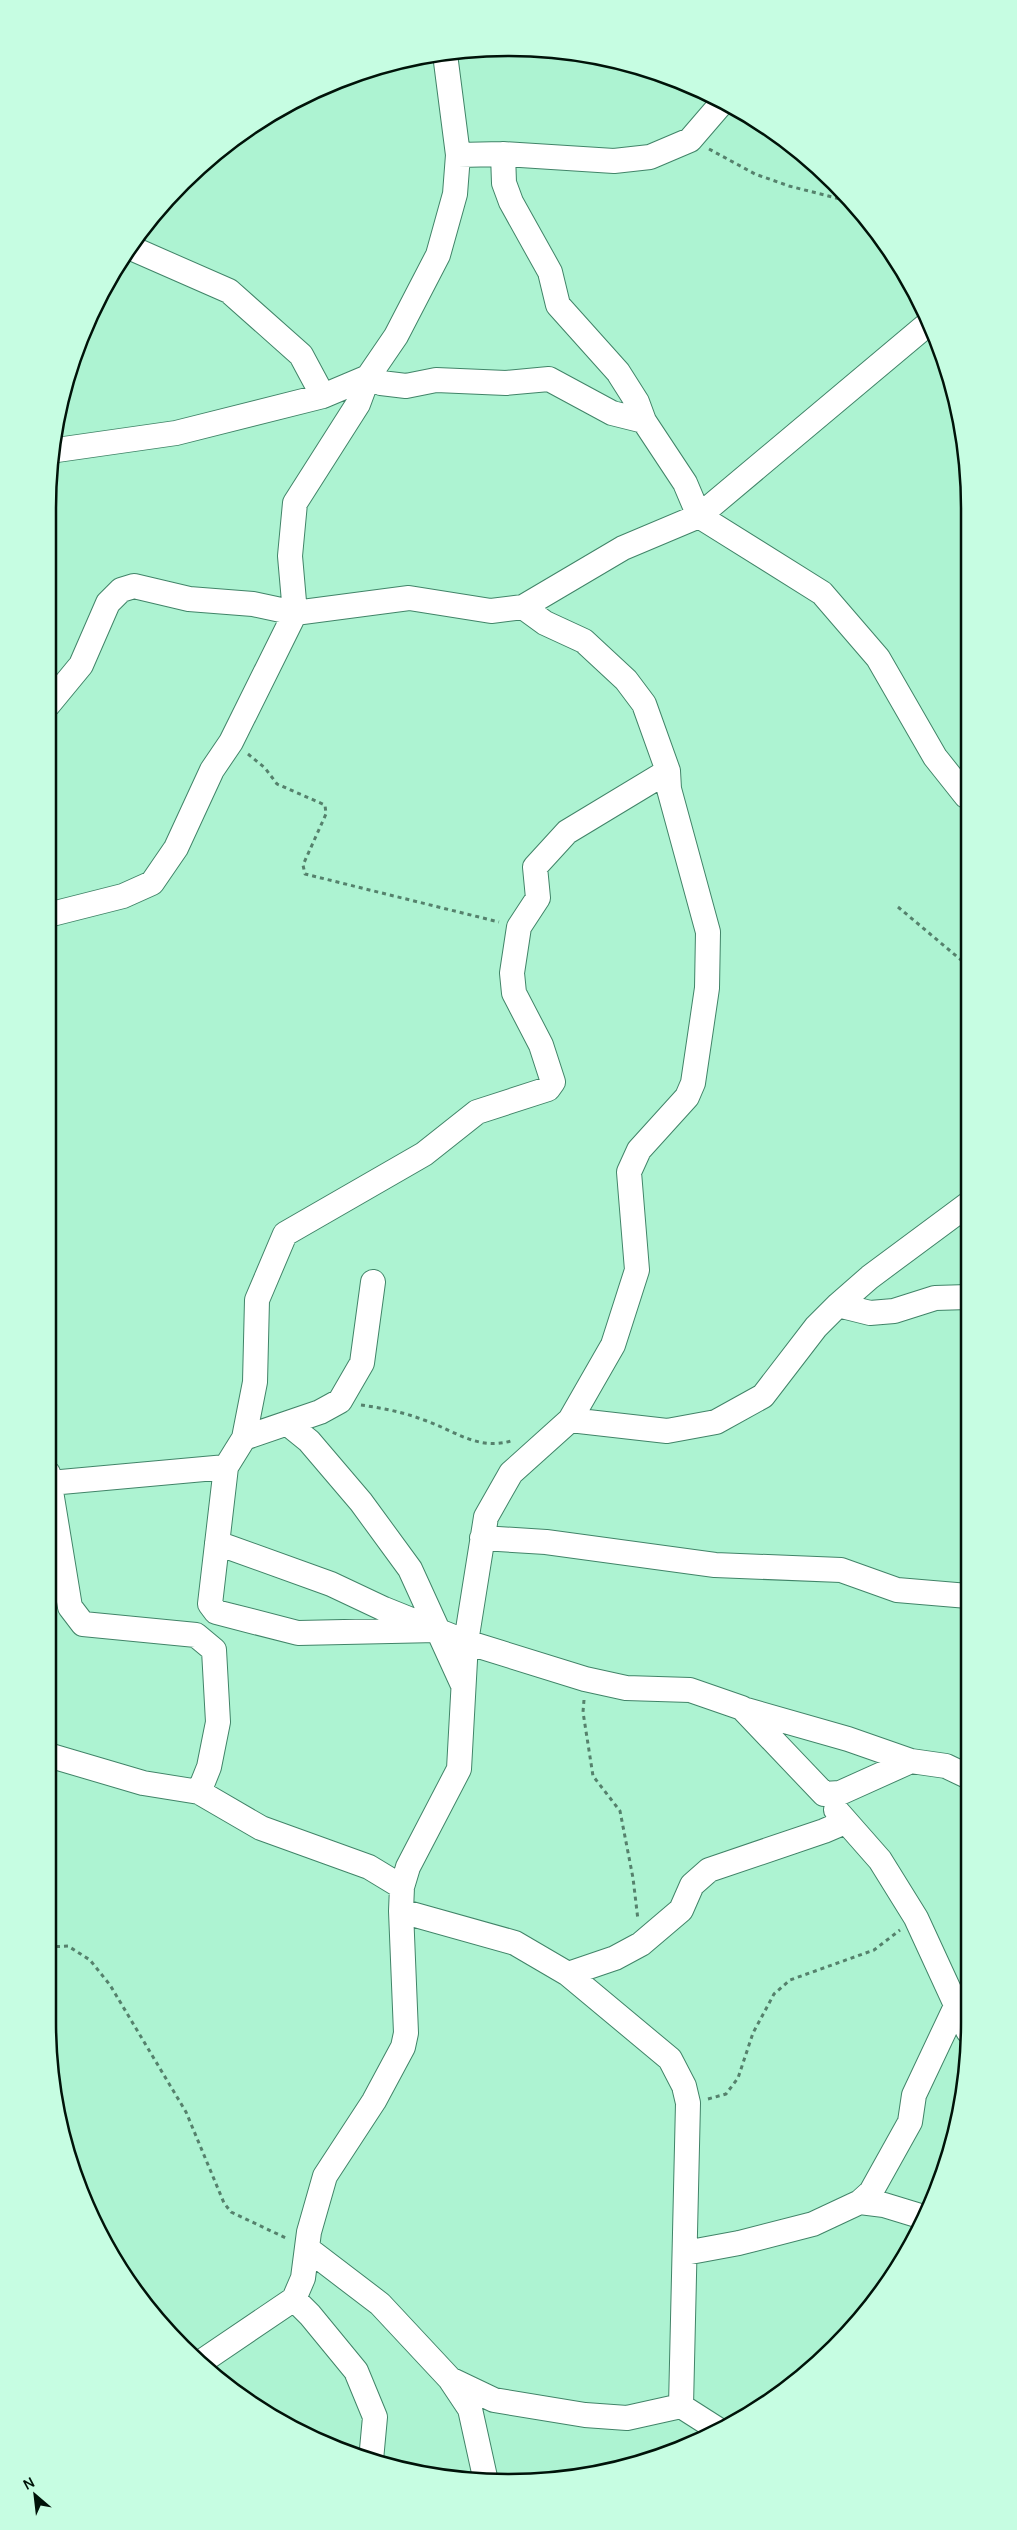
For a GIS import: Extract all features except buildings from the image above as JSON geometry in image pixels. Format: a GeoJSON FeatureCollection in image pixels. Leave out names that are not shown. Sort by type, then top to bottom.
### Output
{"type":"FeatureCollection","features":[{"type":"Feature","properties":{"kind":"street"},"geometry":{"type":"LineString","coordinates":[[56,913],[123,896],[152,882],[176,848],[212,770],[231,742],[295,613],[290,556],[295,504],[358,404],[368,376],[396,336],[438,255],[455,194],[458,155],[445,61]]}},
{"type":"Feature","properties":{"kind":"street"},"geometry":{"type":"LineString","coordinates":[[458,155],[503,154],[614,161],[650,157],[690,140],[718,108]]}},
{"type":"Feature","properties":{"kind":"street"},"geometry":{"type":"LineString","coordinates":[[503,154],[504,183],[509,196],[550,272],[558,305],[618,372],[637,402],[644,421],[685,483],[699,516],[822,593],[878,658],[935,756],[961,790]]}},
{"type":"Feature","properties":{"kind":"street"},"geometry":{"type":"LineString","coordinates":[[137,251],[229,291],[301,355],[323,396]]}},
{"type":"Feature","properties":{"kind":"street"},"geometry":{"type":"LineString","coordinates":[[56,696],[81,666],[108,603],[121,590],[134,586],[189,599],[253,604],[295,613],[409,598],[491,611],[523,606],[623,548],[699,516],[923,328]]}},
{"type":"Feature","properties":{"kind":"street"},"geometry":{"type":"LineString","coordinates":[[368,376],[381,383],[406,386],[436,380],[506,383],[549,379],[612,413],[644,421]]}},
{"type":"Feature","properties":{"kind":"street"},"geometry":{"type":"LineString","coordinates":[[60,450],[176,433],[323,396],[368,376]]}},
{"type":"Feature","properties":{"kind":"street"},"geometry":{"type":"LineString","coordinates":[[206,2358],[294,2299],[303,2278],[309,2232],[325,2176],[374,2101],[403,2047],[406,2033],[401,1911],[402,1887],[408,1867],[459,1769],[466,1642],[486,1517],[511,1473],[570,1420],[613,1345],[636,1270],[629,1172],[631,1165],[639,1150],[687,1097],[693,1083],[708,988],[708,932],[669,789],[668,771],[644,704],[626,680],[584,641],[545,624],[523,606]]}},
{"type":"Feature","properties":{"kind":"street"},"geometry":{"type":"LineString","coordinates":[[437,1630],[298,1634],[216,1612],[210,1604],[226,1467],[244,1438],[255,1382],[257,1300],[285,1234],[424,1154],[476,1112],[548,1089],[553,1082],[541,1045],[514,993],[512,973],[519,927],[538,898],[535,868],[567,832],[668,771]]}},
{"type":"Feature","properties":{"kind":"street"},"geometry":{"type":"LineString","coordinates":[[570,1420],[667,1431],[716,1422],[763,1396],[816,1327],[838,1305],[870,1277],[961,1210]]}},
{"type":"Feature","properties":{"kind":"street"},"geometry":{"type":"LineString","coordinates":[[244,1438],[320,1412],[340,1401],[362,1363],[372,1282]]}},
{"type":"Feature","properties":{"kind":"street"},"geometry":{"type":"LineString","coordinates":[[838,1305],[870,1313],[894,1311],[935,1298],[961,1297]]}},
{"type":"Feature","properties":{"kind":"street"},"geometry":{"type":"LineString","coordinates":[[288,1424],[308,1442],[361,1502],[405,1561],[465,1687]]}},
{"type":"Feature","properties":{"kind":"street"},"geometry":{"type":"LineString","coordinates":[[56,1478],[226,1467]]}},
{"type":"Feature","properties":{"kind":"street"},"geometry":{"type":"LineString","coordinates":[[482,1538],[546,1542],[715,1565],[841,1570],[897,1590],[961,1595]]}},
{"type":"Feature","properties":{"kind":"street"},"geometry":{"type":"LineString","coordinates":[[217,1543],[331,1584],[466,1642],[584,1680],[626,1688],[690,1690],[742,1708],[848,1739],[911,1761],[946,1766],[961,1773]]}},
{"type":"Feature","properties":{"kind":"street"},"geometry":{"type":"LineString","coordinates":[[56,1553],[70,1606],[83,1624],[196,1635],[214,1650],[218,1722],[209,1767],[199,1792]]}},
{"type":"Feature","properties":{"kind":"street"},"geometry":{"type":"LineString","coordinates":[[742,1708],[824,1794],[845,1822],[880,1860],[916,1918],[961,2016]]}},
{"type":"Feature","properties":{"kind":"street"},"geometry":{"type":"LineString","coordinates":[[56,1757],[143,1783],[199,1792],[261,1828],[369,1866],[402,1887]]}},
{"type":"Feature","properties":{"kind":"street"},"geometry":{"type":"LineString","coordinates":[[824,1794],[840,1793],[911,1761]]}},
{"type":"Feature","properties":{"kind":"street"},"geometry":{"type":"LineString","coordinates":[[568,1974],[615,1958],[641,1944],[682,1910],[692,1885],[708,1870],[824,1831],[845,1822]]}},
{"type":"Feature","properties":{"kind":"street"},"geometry":{"type":"LineString","coordinates":[[401,1911],[515,1943],[568,1974],[670,2059],[684,2086],[688,2103],[681,2406]]}},
{"type":"Feature","properties":{"kind":"street"},"geometry":{"type":"LineString","coordinates":[[685,2253],[739,2243],[813,2224],[860,2202],[871,2192],[910,2122],[914,2095],[956,2006]]}},
{"type":"Feature","properties":{"kind":"street"},"geometry":{"type":"LineString","coordinates":[[860,2202],[884,2204],[917,2215]]}},
{"type":"Feature","properties":{"kind":"street"},"geometry":{"type":"LineString","coordinates":[[308,2249],[380,2304],[450,2379],[470,2410],[484,2473]]}},
{"type":"Feature","properties":{"kind":"street"},"geometry":{"type":"LineString","coordinates":[[294,2299],[310,2314],[356,2371],[374,2417],[371,2452]]}},
{"type":"Feature","properties":{"kind":"street"},"geometry":{"type":"LineString","coordinates":[[450,2379],[494,2400],[585,2415],[627,2418],[681,2406],[712,2426]]}},
{"type":"Feature","properties":{"kind":"path"},"geometry":{"type":"LineString","coordinates":[[690,140],[755,174],[789,186],[837,198]]}},
{"type":"Feature","properties":{"kind":"path"},"geometry":{"type":"LineString","coordinates":[[231,742],[265,768],[277,784],[325,805],[326,814],[303,866],[305,874],[519,927]]}},
{"type":"Feature","properties":{"kind":"path"},"geometry":{"type":"LineString","coordinates":[[898,907],[961,960]]}},
{"type":"Feature","properties":{"kind":"path"},"geometry":{"type":"LineString","coordinates":[[340,1401],[389,1409],[416,1417],[476,1442],[500,1445],[518,1439]]}},
{"type":"Feature","properties":{"kind":"path"},"geometry":{"type":"LineString","coordinates":[[584,1680],[583,1712],[593,1776],[620,1811],[634,1878],[641,1944]]}},
{"type":"Feature","properties":{"kind":"path"},"geometry":{"type":"LineString","coordinates":[[688,2103],[726,2094],[738,2078],[753,2033],[774,1994],[790,1980],[874,1950],[916,1918]]}},
{"type":"Feature","properties":{"kind":"path"},"geometry":{"type":"LineString","coordinates":[[56,1947],[68,1946],[90,1960],[110,1985],[186,2112],[224,2203],[231,2212],[308,2249]]}}]}
